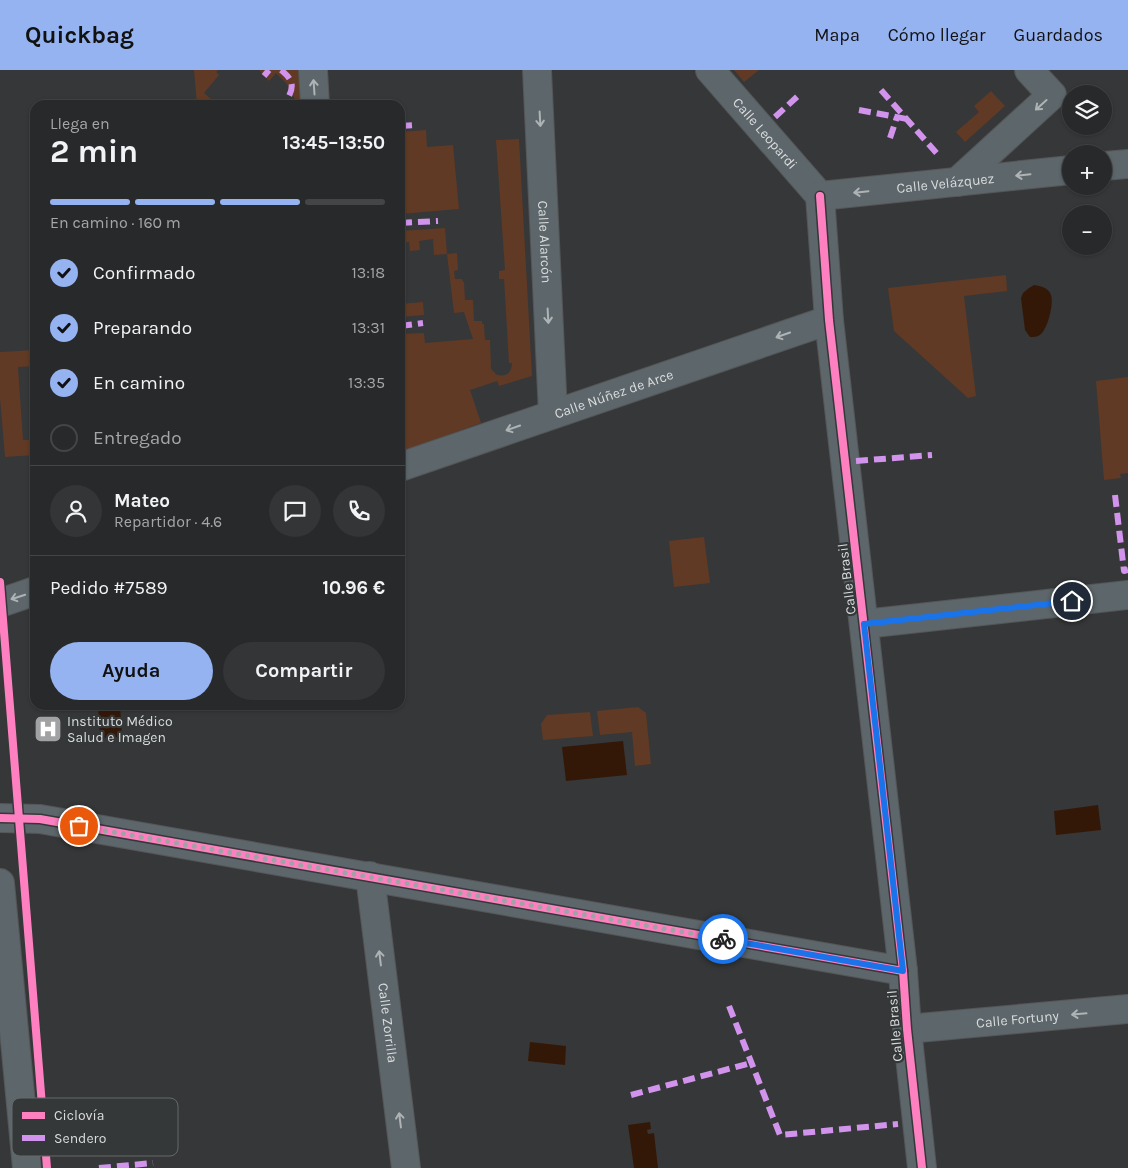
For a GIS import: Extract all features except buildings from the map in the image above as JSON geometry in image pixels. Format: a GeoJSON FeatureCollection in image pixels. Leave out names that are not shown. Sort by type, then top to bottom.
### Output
{"type":"FeatureCollection","features":[{"type":"Feature","properties":{"kind":"street"},"geometry":{"type":"LineString","coordinates":[[313,70],[315,100]]}},
{"type":"Feature","properties":{"kind":"street","name":"Calle Alarcón"},"geometry":{"type":"LineString","coordinates":[[537,70],[552,414]]}},
{"type":"Feature","properties":{"kind":"street","name":"Calle Leopardi"},"geometry":{"type":"LineString","coordinates":[[710,70],[820,196]]}},
{"type":"Feature","properties":{"kind":"street"},"geometry":{"type":"LineString","coordinates":[[958,182],[1052,95],[1029,70]]}},
{"type":"Feature","properties":{"kind":"street"},"geometry":{"type":"LineString","coordinates":[[1112,165],[1128,164]]}},
{"type":"Feature","properties":{"kind":"street","name":"Calle Velázquez"},"geometry":{"type":"LineString","coordinates":[[820,196],[1062,171]]}},
{"type":"Feature","properties":{"kind":"street","name":"Calle Brasil"},"geometry":{"type":"LineString","coordinates":[[820,196],[829,320],[903,971],[907,1029],[922,1168]]}},
{"type":"Feature","properties":{"kind":"street","name":"Calle Núñez de Arce"},"geometry":{"type":"LineString","coordinates":[[405,465],[829,320]]}},
{"type":"Feature","properties":{"kind":"street"},"geometry":{"type":"LineString","coordinates":[[0,603],[30,593]]}},
{"type":"Feature","properties":{"kind":"street"},"geometry":{"type":"LineString","coordinates":[[864,624],[1128,595]]}},
{"type":"Feature","properties":{"kind":"street"},"geometry":{"type":"LineString","coordinates":[[0,818],[40,819],[903,971]]}},
{"type":"Feature","properties":{"kind":"street","name":"Calle Zorrilla"},"geometry":{"type":"LineString","coordinates":[[370,876],[406,1168]]}},
{"type":"Feature","properties":{"kind":"street"},"geometry":{"type":"LineString","coordinates":[[0,883],[9,1073],[13,1098]]}},
{"type":"Feature","properties":{"kind":"street","name":"Calle Fortuny"},"geometry":{"type":"LineString","coordinates":[[907,1029],[1128,1010]]}},
{"type":"Feature","properties":{"kind":"shaded area"},"geometry":{"type":"Polygon","coordinates":[[[194,70],[218,70],[216,72],[219,75],[204,93],[212,100],[197,100],[194,70]]]}},
{"type":"Feature","properties":{"kind":"shaded area"},"geometry":{"type":"Polygon","coordinates":[[[259,70],[299,70],[302,100],[295,100],[287,84],[276,73],[269,81],[259,70]]]}},
{"type":"Feature","properties":{"kind":"shaded area"},"geometry":{"type":"Polygon","coordinates":[[[734,70],[759,70],[744,82],[734,70]]]}},
{"type":"Feature","properties":{"kind":"shaded area"},"geometry":{"type":"Polygon","coordinates":[[[991,91],[1005,106],[965,142],[956,132],[979,112],[974,106],[991,91]]]}},
{"type":"Feature","properties":{"kind":"shaded area"},"geometry":{"type":"Polygon","coordinates":[[[426,130],[427,147],[453,145],[459,209],[405,214],[405,132],[426,130]]]}},
{"type":"Feature","properties":{"kind":"shaded area"},"geometry":{"type":"Polygon","coordinates":[[[519,139],[532,376],[499,386],[497,381],[470,390],[481,423],[405,450],[405,334],[424,333],[425,343],[473,339],[464,312],[454,313],[447,254],[457,253],[458,270],[454,271],[455,279],[462,279],[464,282],[465,300],[473,300],[474,321],[482,321],[482,324],[484,324],[485,340],[490,340],[491,369],[497,375],[506,375],[510,372],[512,363],[509,363],[504,279],[499,279],[499,271],[505,270],[496,140],[519,139]]]}},
{"type":"Feature","properties":{"kind":"shaded area"},"geometry":{"type":"Polygon","coordinates":[[[445,228],[447,254],[434,255],[433,239],[419,241],[420,250],[410,251],[409,242],[405,242],[405,231],[445,228]]]}},
{"type":"Feature","properties":{"kind":"shaded area"},"geometry":{"type":"Polygon","coordinates":[[[1006,275],[1007,291],[964,296],[976,396],[968,398],[894,331],[888,288],[1006,275]]]}},
{"type":"Feature","properties":{"kind":"shaded area"},"geometry":{"type":"Polygon","coordinates":[[[1034,285],[1047,289],[1051,295],[1052,304],[1044,331],[1039,336],[1030,337],[1025,330],[1021,298],[1023,293],[1034,285]]]}},
{"type":"Feature","properties":{"kind":"shaded area"},"geometry":{"type":"Polygon","coordinates":[[[423,302],[424,315],[405,317],[405,304],[423,302]]]}},
{"type":"Feature","properties":{"kind":"shaded area"},"geometry":{"type":"Polygon","coordinates":[[[30,350],[30,366],[18,367],[23,440],[30,440],[30,455],[5,457],[0,398],[0,352],[30,350]]]}},
{"type":"Feature","properties":{"kind":"shaded area"},"geometry":{"type":"Polygon","coordinates":[[[1128,377],[1128,473],[1120,474],[1121,478],[1104,480],[1096,381],[1128,377]]]}},
{"type":"Feature","properties":{"kind":"shaded area"},"geometry":{"type":"Polygon","coordinates":[[[704,537],[710,583],[674,587],[669,541],[704,537]]]}},
{"type":"Feature","properties":{"kind":"shaded area"},"geometry":{"type":"Polygon","coordinates":[[[638,707],[646,713],[651,764],[635,766],[632,732],[600,735],[597,711],[638,707]]]}},
{"type":"Feature","properties":{"kind":"shaded area"},"geometry":{"type":"Polygon","coordinates":[[[98,710],[120,710],[122,737],[100,738],[98,710]]]}},
{"type":"Feature","properties":{"kind":"shaded area"},"geometry":{"type":"Polygon","coordinates":[[[590,712],[593,736],[543,740],[541,724],[547,715],[590,712]]]}},
{"type":"Feature","properties":{"kind":"shaded area"},"geometry":{"type":"Polygon","coordinates":[[[623,741],[627,775],[566,781],[562,747],[623,741]]]}},
{"type":"Feature","properties":{"kind":"shaded area"},"geometry":{"type":"Polygon","coordinates":[[[1098,805],[1101,830],[1056,835],[1054,811],[1098,805]]]}},
{"type":"Feature","properties":{"kind":"shaded area"},"geometry":{"type":"Polygon","coordinates":[[[530,1042],[566,1046],[565,1065],[528,1061],[530,1042]]]}},
{"type":"Feature","properties":{"kind":"shaded area"},"geometry":{"type":"Polygon","coordinates":[[[650,1122],[651,1129],[647,1130],[648,1134],[654,1133],[658,1168],[634,1168],[628,1125],[650,1122]]]}},
{"type":"Feature","properties":{"kind":"marked path"},"geometry":{"type":"LineString","coordinates":[[264,76],[269,70]]}},
{"type":"Feature","properties":{"kind":"marked path"},"geometry":{"type":"LineString","coordinates":[[281,70],[288,76],[291,82],[292,86],[288,98]]}},
{"type":"Feature","properties":{"kind":"marked path"},"geometry":{"type":"LineString","coordinates":[[881,90],[939,156]]}},
{"type":"Feature","properties":{"kind":"marked path"},"geometry":{"type":"LineString","coordinates":[[775,117],[799,95]]}},
{"type":"Feature","properties":{"kind":"marked path"},"geometry":{"type":"LineString","coordinates":[[859,110],[907,119]]}},
{"type":"Feature","properties":{"kind":"marked path"},"geometry":{"type":"LineString","coordinates":[[890,138],[897,117]]}},
{"type":"Feature","properties":{"kind":"marked path"},"geometry":{"type":"LineString","coordinates":[[405,126],[414,125],[414,121]]}},
{"type":"Feature","properties":{"kind":"marked path"},"geometry":{"type":"LineString","coordinates":[[405,223],[438,221]]}},
{"type":"Feature","properties":{"kind":"marked path"},"geometry":{"type":"LineString","coordinates":[[405,325],[423,323]]}},
{"type":"Feature","properties":{"kind":"marked path"},"geometry":{"type":"LineString","coordinates":[[856,461],[932,455]]}},
{"type":"Feature","properties":{"kind":"marked path"},"geometry":{"type":"LineString","coordinates":[[1115,495],[1124,571],[1128,570]]}},
{"type":"Feature","properties":{"kind":"marked path"},"geometry":{"type":"LineString","coordinates":[[729,1006],[780,1135],[898,1124]]}},
{"type":"Feature","properties":{"kind":"marked path"},"geometry":{"type":"LineString","coordinates":[[631,1095],[751,1063]]}},
{"type":"Feature","properties":{"kind":"marked path"},"geometry":{"type":"LineString","coordinates":[[99,1168],[153,1163]]}},
{"type":"Feature","properties":{"kind":"cycle path"},"geometry":{"type":"LineString","coordinates":[[820,196],[829,320],[903,971],[907,1029],[922,1168]]}},
{"type":"Feature","properties":{"kind":"cycle path"},"geometry":{"type":"LineString","coordinates":[[0,582],[41,1098]]}},
{"type":"Feature","properties":{"kind":"cycle path"},"geometry":{"type":"LineString","coordinates":[[0,818],[40,819],[903,971]]}},
{"type":"Feature","properties":{"kind":"cycle path"},"geometry":{"type":"LineString","coordinates":[[46,1156],[47,1168]]}},
{"type":"Feature","properties":{"kind":"way so far"},"geometry":{"type":"LineString","coordinates":[[79,826],[723,939]]}},
{"type":"Feature","properties":{"kind":"place","name":"Instituto Médico Salud e Imagen"},"geometry":{"type":"Point","coordinates":[48,729]}},
{"type":"Feature","properties":{"kind":"route"},"geometry":{"type":"LineString","coordinates":[[723,939],[903,971],[864,624],[1072,601]]}}]}
